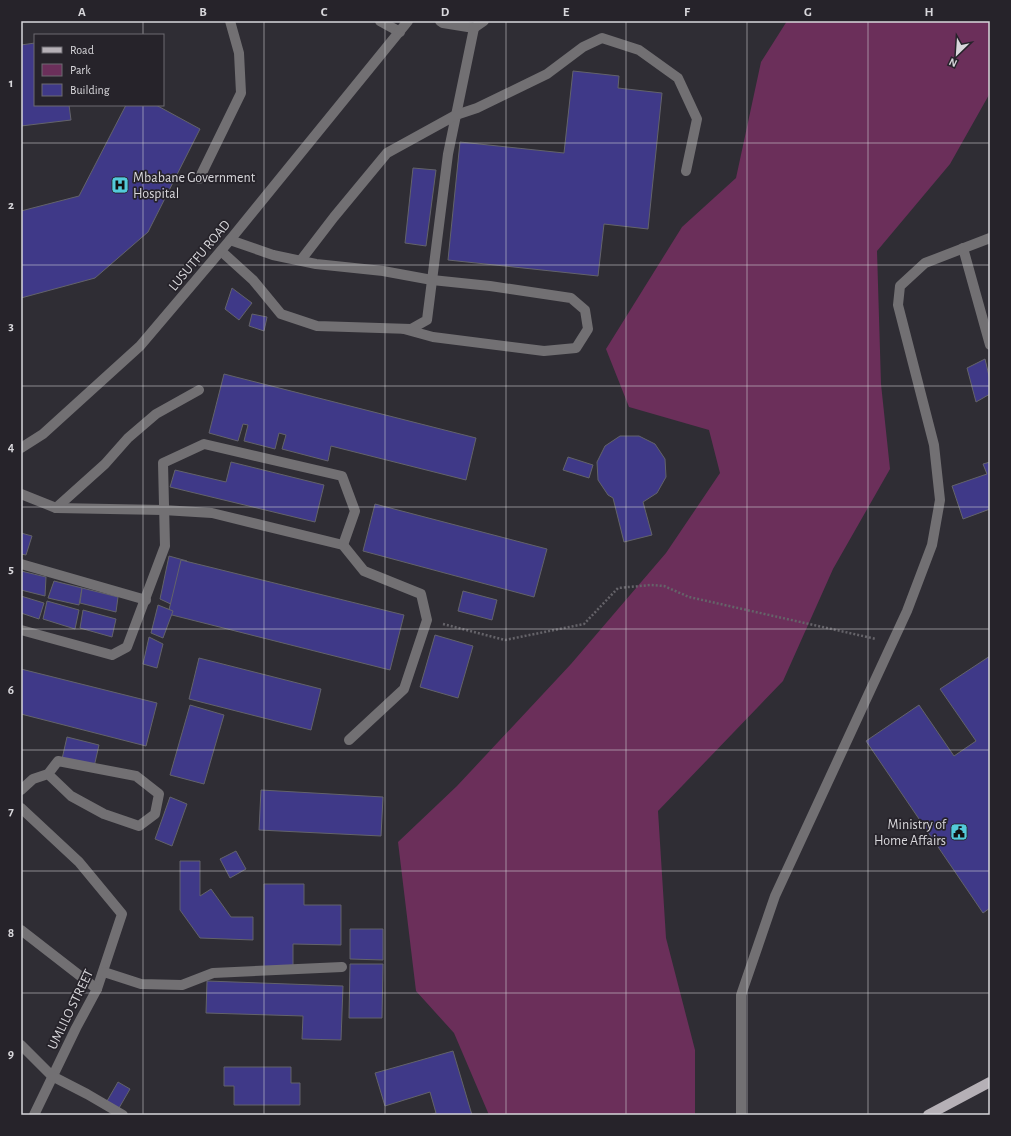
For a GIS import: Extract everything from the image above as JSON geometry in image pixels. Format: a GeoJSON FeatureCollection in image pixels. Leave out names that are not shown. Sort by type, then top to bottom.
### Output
{"type":"FeatureCollection","features":[{"type":"Feature","properties":{"kind":"main road"},"geometry":{"type":"LineString","coordinates":[[928,1115],[990,1082]]}},
{"type":"Feature","properties":{"kind":"street"},"geometry":{"type":"LineString","coordinates":[[199,179],[241,93],[239,54],[230,21]]}},
{"type":"Feature","properties":{"kind":"street"},"geometry":{"type":"LineString","coordinates":[[380,21],[400,32]]}},
{"type":"Feature","properties":{"kind":"street","name":"LUSUTFU ROAD"},"geometry":{"type":"LineString","coordinates":[[21,448],[43,434],[140,346],[221,251],[408,21]]}},
{"type":"Feature","properties":{"kind":"street"},"geometry":{"type":"LineString","coordinates":[[440,21],[474,28]]}},
{"type":"Feature","properties":{"kind":"street"},"geometry":{"type":"LineString","coordinates":[[221,251],[253,280],[281,314],[317,326],[411,329],[427,320],[448,154],[474,28],[484,21]]}},
{"type":"Feature","properties":{"kind":"street"},"geometry":{"type":"LineString","coordinates":[[301,260],[334,217],[387,153],[456,115],[477,108],[548,74],[583,47],[602,38],[639,50],[678,78],[697,119],[686,171]]}},
{"type":"Feature","properties":{"kind":"street"},"geometry":{"type":"LineString","coordinates":[[741,1115],[741,995],[775,896],[907,611],[932,544],[940,500],[934,445],[898,305],[900,286],[925,263],[990,238]]}},
{"type":"Feature","properties":{"kind":"street"},"geometry":{"type":"LineString","coordinates":[[230,240],[273,254],[301,260],[383,271],[432,280],[513,289],[571,298],[585,310],[588,330],[576,348],[544,351],[433,337],[404,329]]}},
{"type":"Feature","properties":{"kind":"street"},"geometry":{"type":"LineString","coordinates":[[963,248],[990,345]]}},
{"type":"Feature","properties":{"kind":"street"},"geometry":{"type":"LineString","coordinates":[[56,508],[105,464],[128,438],[156,414],[198,390]]}},
{"type":"Feature","properties":{"kind":"street"},"geometry":{"type":"LineString","coordinates":[[21,630],[112,655],[127,647],[146,600],[165,546],[163,463],[204,444],[342,476],[355,511],[342,546]]}},
{"type":"Feature","properties":{"kind":"street"},"geometry":{"type":"LineString","coordinates":[[21,494],[56,508],[163,510],[212,513],[342,546],[364,571],[421,594],[427,620],[404,689],[349,740]]}},
{"type":"Feature","properties":{"kind":"street"},"geometry":{"type":"LineString","coordinates":[[21,564],[146,600]]}},
{"type":"Feature","properties":{"kind":"street"},"geometry":{"type":"LineString","coordinates":[[21,790],[33,779],[48,774],[58,761],[136,776],[159,794],[155,814],[139,826],[104,814],[71,796],[48,774]]}},
{"type":"Feature","properties":{"kind":"street","name":"UMLILO STREET"},"geometry":{"type":"LineString","coordinates":[[21,808],[79,862],[122,914],[104,972],[97,989],[76,1028],[34,1115]]}},
{"type":"Feature","properties":{"kind":"street"},"geometry":{"type":"LineString","coordinates":[[21,930],[97,989]]}},
{"type":"Feature","properties":{"kind":"street"},"geometry":{"type":"LineString","coordinates":[[104,972],[141,984],[182,985],[212,973],[342,967]]}},
{"type":"Feature","properties":{"kind":"street"},"geometry":{"type":"LineString","coordinates":[[21,1045],[52,1076],[123,1115]]}},
{"type":"Feature","properties":{"kind":"path"},"geometry":{"type":"LineString","coordinates":[[427,620],[505,640],[584,624],[618,588],[651,585],[664,586],[689,597],[815,624],[892,643]]}},
{"type":"Feature","properties":{"kind":"green space"},"geometry":{"type":"Polygon","coordinates":[[[787,21],[990,21],[990,93],[950,164],[877,251],[881,384],[890,469],[833,569],[783,681],[658,811],[666,938],[695,1050],[695,1115],[489,1115],[454,1033],[416,991],[398,842],[457,786],[571,664],[666,553],[720,473],[709,430],[629,407],[606,349],[682,227],[736,178],[761,62],[787,21]]]}},
{"type":"Feature","properties":{"kind":"building"},"geometry":{"type":"Polygon","coordinates":[[[34,43],[34,106],[69,106],[71,120],[21,126],[21,45],[34,43]]]}},
{"type":"Feature","properties":{"kind":"building"},"geometry":{"type":"Polygon","coordinates":[[[573,71],[619,76],[618,88],[662,93],[648,229],[604,224],[598,276],[448,260],[460,142],[564,153],[573,71]]]}},
{"type":"Feature","properties":{"kind":"building"},"geometry":{"type":"Polygon","coordinates":[[[125,106],[158,106],[200,129],[148,232],[95,278],[21,298],[21,211],[79,196],[125,106]]]}},
{"type":"Feature","properties":{"kind":"building"},"geometry":{"type":"Polygon","coordinates":[[[413,168],[436,170],[426,246],[405,243],[413,168]]]}},
{"type":"Feature","properties":{"kind":"building"},"geometry":{"type":"Polygon","coordinates":[[[232,288],[252,303],[239,320],[225,309],[232,288]]]}},
{"type":"Feature","properties":{"kind":"building"},"geometry":{"type":"Polygon","coordinates":[[[252,314],[267,317],[264,331],[249,326],[252,314]]]}},
{"type":"Feature","properties":{"kind":"building"},"geometry":{"type":"Polygon","coordinates":[[[985,359],[990,380],[990,394],[976,402],[967,368],[985,359]]]}},
{"type":"Feature","properties":{"kind":"building"},"geometry":{"type":"Polygon","coordinates":[[[224,374],[476,438],[466,480],[331,446],[328,461],[282,449],[286,435],[279,433],[275,449],[244,441],[248,425],[243,424],[238,441],[209,433],[224,374]]]}},
{"type":"Feature","properties":{"kind":"building"},"geometry":{"type":"Polygon","coordinates":[[[620,436],[639,436],[655,444],[665,459],[666,477],[657,493],[643,502],[652,535],[624,542],[613,498],[608,495],[598,480],[597,462],[605,446],[620,436]]]}},
{"type":"Feature","properties":{"kind":"building"},"geometry":{"type":"Polygon","coordinates":[[[568,457],[593,465],[589,478],[563,470],[568,457]]]}},
{"type":"Feature","properties":{"kind":"building"},"geometry":{"type":"Polygon","coordinates":[[[231,462],[324,485],[315,522],[170,487],[175,470],[226,482],[231,462]]]}},
{"type":"Feature","properties":{"kind":"building"},"geometry":{"type":"Polygon","coordinates":[[[990,462],[990,509],[963,519],[952,486],[987,474],[983,464],[990,462]]]}},
{"type":"Feature","properties":{"kind":"building"},"geometry":{"type":"Polygon","coordinates":[[[375,504],[547,549],[534,597],[363,551],[375,504]]]}},
{"type":"Feature","properties":{"kind":"building"},"geometry":{"type":"Polygon","coordinates":[[[21,533],[32,536],[26,555],[21,554],[21,533]]]}},
{"type":"Feature","properties":{"kind":"building"},"geometry":{"type":"Polygon","coordinates":[[[169,556],[187,561],[177,607],[160,599],[169,556]]]}},
{"type":"Feature","properties":{"kind":"building"},"geometry":{"type":"Polygon","coordinates":[[[181,560],[404,615],[390,670],[168,614],[181,560]]]}},
{"type":"Feature","properties":{"kind":"building"},"geometry":{"type":"Polygon","coordinates":[[[21,571],[46,577],[45,596],[21,590],[21,571]]]}},
{"type":"Feature","properties":{"kind":"building"},"geometry":{"type":"Polygon","coordinates":[[[54,581],[82,588],[79,605],[48,598],[54,581]]]}},
{"type":"Feature","properties":{"kind":"building"},"geometry":{"type":"Polygon","coordinates":[[[82,588],[118,597],[116,612],[80,603],[82,588]]]}},
{"type":"Feature","properties":{"kind":"building"},"geometry":{"type":"Polygon","coordinates":[[[463,591],[497,600],[492,620],[458,611],[463,591]]]}},
{"type":"Feature","properties":{"kind":"building"},"geometry":{"type":"Polygon","coordinates":[[[21,596],[44,603],[39,619],[21,613],[21,596]]]}},
{"type":"Feature","properties":{"kind":"building"},"geometry":{"type":"Polygon","coordinates":[[[47,601],[79,610],[75,629],[43,619],[47,601]]]}},
{"type":"Feature","properties":{"kind":"building"},"geometry":{"type":"Polygon","coordinates":[[[158,605],[173,611],[163,638],[151,633],[158,605]]]}},
{"type":"Feature","properties":{"kind":"building"},"geometry":{"type":"Polygon","coordinates":[[[83,610],[116,619],[112,637],[80,628],[83,610]]]}},
{"type":"Feature","properties":{"kind":"building"},"geometry":{"type":"Polygon","coordinates":[[[435,635],[473,646],[458,698],[420,687],[435,635]]]}},
{"type":"Feature","properties":{"kind":"building"},"geometry":{"type":"Polygon","coordinates":[[[149,637],[163,644],[157,668],[143,664],[149,637]]]}},
{"type":"Feature","properties":{"kind":"building","name":"Ministry of Home Affairs"},"geometry":{"type":"Polygon","coordinates":[[[990,656],[990,908],[983,913],[866,741],[919,705],[954,756],[976,741],[940,689],[990,656]]]}},
{"type":"Feature","properties":{"kind":"building"},"geometry":{"type":"Polygon","coordinates":[[[199,658],[321,689],[311,730],[189,699],[199,658]]]}},
{"type":"Feature","properties":{"kind":"building"},"geometry":{"type":"Polygon","coordinates":[[[21,669],[157,703],[146,746],[21,714],[21,669]]]}},
{"type":"Feature","properties":{"kind":"building"},"geometry":{"type":"Polygon","coordinates":[[[190,705],[224,715],[204,784],[170,775],[190,705]]]}},
{"type":"Feature","properties":{"kind":"building"},"geometry":{"type":"Polygon","coordinates":[[[67,737],[99,745],[94,767],[62,759],[67,737]]]}},
{"type":"Feature","properties":{"kind":"building"},"geometry":{"type":"Polygon","coordinates":[[[261,790],[383,797],[381,836],[259,830],[261,790]]]}},
{"type":"Feature","properties":{"kind":"building"},"geometry":{"type":"Polygon","coordinates":[[[170,797],[187,804],[172,846],[155,839],[170,797]]]}},
{"type":"Feature","properties":{"kind":"building"},"geometry":{"type":"Polygon","coordinates":[[[236,851],[246,869],[230,878],[220,859],[236,851]]]}},
{"type":"Feature","properties":{"kind":"building"},"geometry":{"type":"Polygon","coordinates":[[[180,861],[200,861],[200,896],[211,889],[231,917],[253,917],[253,940],[200,938],[180,910],[180,861]]]}},
{"type":"Feature","properties":{"kind":"building"},"geometry":{"type":"Polygon","coordinates":[[[264,884],[304,884],[304,905],[341,905],[341,945],[293,944],[293,967],[264,967],[264,884]]]}},
{"type":"Feature","properties":{"kind":"building"},"geometry":{"type":"Polygon","coordinates":[[[350,929],[383,929],[383,960],[350,959],[350,929]]]}},
{"type":"Feature","properties":{"kind":"building"},"geometry":{"type":"Polygon","coordinates":[[[350,964],[383,964],[382,1018],[349,1018],[350,964]]]}},
{"type":"Feature","properties":{"kind":"building"},"geometry":{"type":"Polygon","coordinates":[[[207,981],[343,986],[341,1040],[302,1039],[303,1016],[206,1013],[207,981]]]}},
{"type":"Feature","properties":{"kind":"building"},"geometry":{"type":"Polygon","coordinates":[[[453,1051],[472,1115],[428,1115],[436,1113],[430,1092],[385,1106],[375,1073],[453,1051]]]}},
{"type":"Feature","properties":{"kind":"building"},"geometry":{"type":"Polygon","coordinates":[[[224,1067],[291,1067],[291,1083],[300,1083],[300,1105],[234,1105],[234,1086],[224,1086],[224,1067]]]}},
{"type":"Feature","properties":{"kind":"building"},"geometry":{"type":"Polygon","coordinates":[[[118,1082],[130,1089],[119,1108],[107,1101],[118,1082]]]}},
{"type":"Feature","properties":{"kind":"place","name":"Mbabane Government Hospital"},"geometry":{"type":"Point","coordinates":[120,185]}},
{"type":"Feature","properties":{"kind":"place","name":"Ministry of Home Affairs"},"geometry":{"type":"Point","coordinates":[959,832]}}]}
